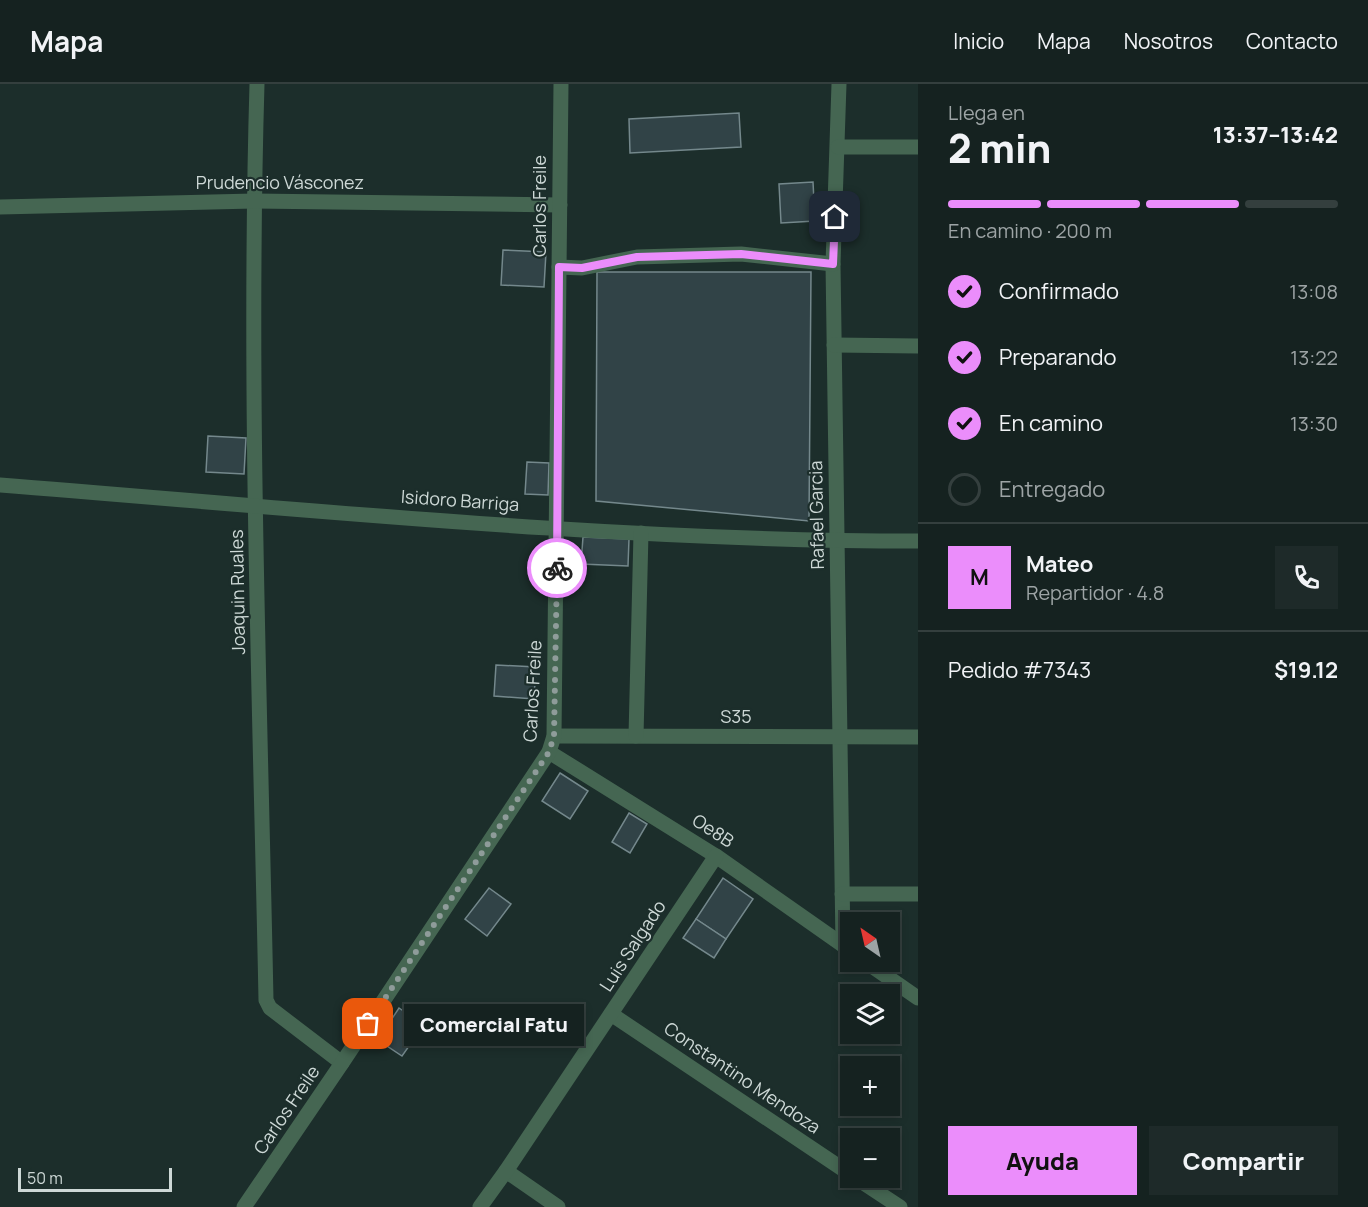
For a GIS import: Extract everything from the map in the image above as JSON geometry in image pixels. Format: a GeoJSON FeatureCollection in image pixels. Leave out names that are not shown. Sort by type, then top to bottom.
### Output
{"type":"FeatureCollection","features":[{"type":"Feature","properties":{"kind":"street","name":"Joaquin Ruales"},"geometry":{"type":"LineString","coordinates":[[258,84],[254,201],[256,505],[266,1000],[270,1008],[342,1063]]}},
{"type":"Feature","properties":{"kind":"street","name":"Carlos Freile"},"geometry":{"type":"LineString","coordinates":[[244,1207],[549,752],[554,736],[561,84]]}},
{"type":"Feature","properties":{"kind":"street","name":"Rafael Garcia"},"geometry":{"type":"LineString","coordinates":[[839,84],[833,264],[844,912]]}},
{"type":"Feature","properties":{"kind":"street"},"geometry":{"type":"LineString","coordinates":[[838,147],[918,147]]}},
{"type":"Feature","properties":{"kind":"street","name":"Prudencio Vásconez"},"geometry":{"type":"LineString","coordinates":[[0,207],[254,201],[560,205]]}},
{"type":"Feature","properties":{"kind":"street"},"geometry":{"type":"LineString","coordinates":[[559,267],[582,268],[637,257],[741,254],[833,264]]}},
{"type":"Feature","properties":{"kind":"street"},"geometry":{"type":"LineString","coordinates":[[834,345],[918,346]]}},
{"type":"Feature","properties":{"kind":"street","name":"Isidoro Barriga"},"geometry":{"type":"LineString","coordinates":[[0,485],[557,528],[836,541],[918,541]]}},
{"type":"Feature","properties":{"kind":"street"},"geometry":{"type":"LineString","coordinates":[[636,736],[640,533]]}},
{"type":"Feature","properties":{"kind":"street","name":"S35"},"geometry":{"type":"LineString","coordinates":[[554,736],[918,737]]}},
{"type":"Feature","properties":{"kind":"street","name":"Oe8B"},"geometry":{"type":"LineString","coordinates":[[549,752],[716,856],[840,943]]}},
{"type":"Feature","properties":{"kind":"street","name":"Luis Salgado"},"geometry":{"type":"LineString","coordinates":[[480,1207],[716,856]]}},
{"type":"Feature","properties":{"kind":"street"},"geometry":{"type":"LineString","coordinates":[[842,894],[918,894]]}},
{"type":"Feature","properties":{"kind":"street"},"geometry":{"type":"LineString","coordinates":[[880,972],[918,998]]}},
{"type":"Feature","properties":{"kind":"street","name":"Constantino Mendoza"},"geometry":{"type":"LineString","coordinates":[[611,1014],[840,1167]]}},
{"type":"Feature","properties":{"kind":"street"},"geometry":{"type":"LineString","coordinates":[[506,1171],[558,1207]]}},
{"type":"Feature","properties":{"kind":"street"},"geometry":{"type":"LineString","coordinates":[[871,1188],[900,1207]]}},
{"type":"Feature","properties":{"kind":"building"},"geometry":{"type":"Polygon","coordinates":[[[739,113],[741,147],[630,153],[629,119],[739,113]]]}},
{"type":"Feature","properties":{"kind":"building"},"geometry":{"type":"Polygon","coordinates":[[[813,182],[815,221],[781,223],[779,184],[813,182]]]}},
{"type":"Feature","properties":{"kind":"building"},"geometry":{"type":"Polygon","coordinates":[[[503,250],[546,252],[544,287],[501,285],[503,250]]]}},
{"type":"Feature","properties":{"kind":"building"},"geometry":{"type":"Polygon","coordinates":[[[597,272],[811,272],[809,521],[596,501],[597,272]]]}},
{"type":"Feature","properties":{"kind":"building"},"geometry":{"type":"Polygon","coordinates":[[[208,436],[246,438],[244,474],[206,472],[208,436]]]}},
{"type":"Feature","properties":{"kind":"building"},"geometry":{"type":"Polygon","coordinates":[[[527,462],[549,463],[548,495],[525,494],[527,462]]]}},
{"type":"Feature","properties":{"kind":"building"},"geometry":{"type":"Polygon","coordinates":[[[583,537],[629,539],[628,566],[581,564],[583,537]]]}},
{"type":"Feature","properties":{"kind":"building"},"geometry":{"type":"Polygon","coordinates":[[[496,665],[536,667],[534,699],[494,696],[496,665]]]}},
{"type":"Feature","properties":{"kind":"building"},"geometry":{"type":"Polygon","coordinates":[[[560,773],[588,791],[570,819],[542,801],[560,773]]]}},
{"type":"Feature","properties":{"kind":"building"},"geometry":{"type":"Polygon","coordinates":[[[629,813],[647,824],[630,853],[612,842],[629,813]]]}},
{"type":"Feature","properties":{"kind":"building"},"geometry":{"type":"Polygon","coordinates":[[[723,878],[753,899],[726,939],[696,919],[723,878]]]}},
{"type":"Feature","properties":{"kind":"building"},"geometry":{"type":"Polygon","coordinates":[[[489,888],[511,904],[487,936],[465,919],[489,888]]]}},
{"type":"Feature","properties":{"kind":"building"},"geometry":{"type":"Polygon","coordinates":[[[696,919],[726,939],[714,958],[683,938],[696,919]]]}},
{"type":"Feature","properties":{"kind":"building"},"geometry":{"type":"Polygon","coordinates":[[[399,1008],[424,1025],[402,1056],[378,1040],[399,1008]]]}},
{"type":"Feature","properties":{"kind":"way so far"},"geometry":{"type":"LineString","coordinates":[[368,1024],[552,745],[557,568]]}},
{"type":"Feature","properties":{"kind":"place","name":"Comercial Fatu"},"geometry":{"type":"Point","coordinates":[368,1024]}},
{"type":"Feature","properties":{"kind":"route"},"geometry":{"type":"LineString","coordinates":[[557,568],[559,267],[582,268],[637,257],[741,254],[833,264],[835,217]]}}]}
